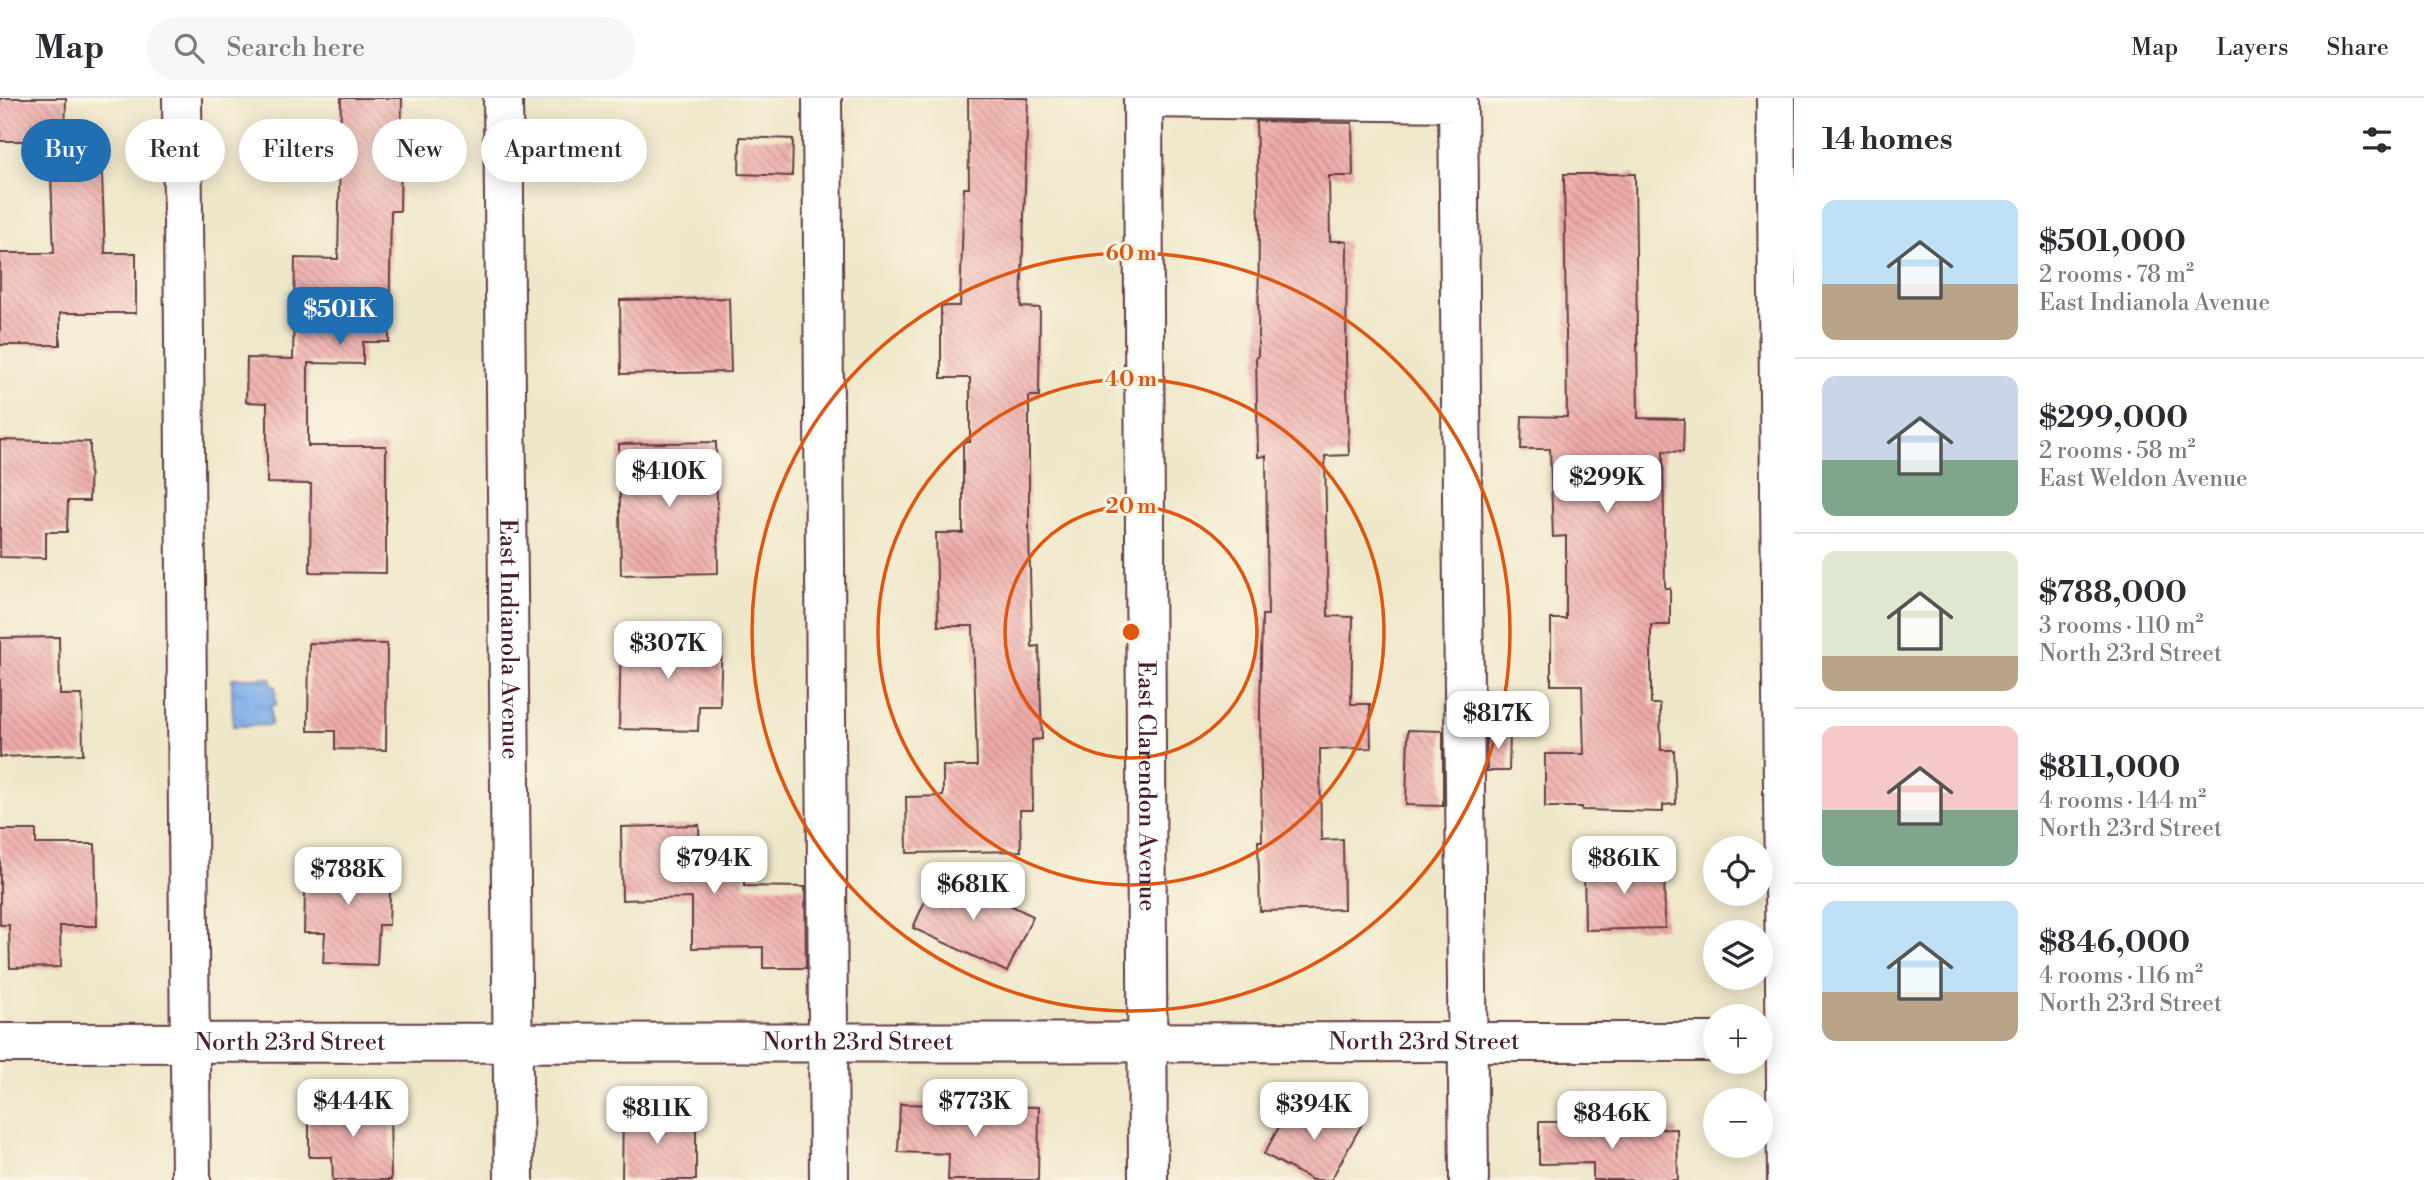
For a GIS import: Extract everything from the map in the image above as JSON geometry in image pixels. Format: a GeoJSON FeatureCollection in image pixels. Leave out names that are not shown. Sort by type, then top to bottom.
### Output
{"type":"FeatureCollection","features":[{"type":"Feature","properties":{"kind":"street"},"geometry":{"type":"LineString","coordinates":[[182,98],[191,1180]]}},
{"type":"Feature","properties":{"kind":"street","name":"East Indianola Avenue"},"geometry":{"type":"LineString","coordinates":[[503,98],[514,1180]]}},
{"type":"Feature","properties":{"kind":"street"},"geometry":{"type":"LineString","coordinates":[[822,98],[829,1180]]}},
{"type":"Feature","properties":{"kind":"street"},"geometry":{"type":"LineString","coordinates":[[1143,98],[1458,102],[1469,1180]]}},
{"type":"Feature","properties":{"kind":"street","name":"East Clarendon Avenue"},"geometry":{"type":"LineString","coordinates":[[1143,98],[1148,1180]]}},
{"type":"Feature","properties":{"kind":"street"},"geometry":{"type":"LineString","coordinates":[[1776,98],[1780,1042],[1787,1180]]}},
{"type":"Feature","properties":{"kind":"street","name":"North 23rd Street"},"geometry":{"type":"LineString","coordinates":[[0,1044],[1703,1042]]}},
{"type":"Feature","properties":{"kind":"water"},"geometry":{"type":"Polygon","coordinates":[[[232,678],[271,678],[271,686],[275,686],[276,705],[271,705],[271,725],[233,726],[232,678]]]}},
{"type":"Feature","properties":{"kind":"building"},"geometry":{"type":"Polygon","coordinates":[[[0,98],[66,98],[66,119],[21,119],[21,141],[0,141],[0,98]]]}},
{"type":"Feature","properties":{"kind":"building"},"geometry":{"type":"Polygon","coordinates":[[[341,98],[402,98],[402,119],[372,119],[372,182],[401,182],[400,211],[391,211],[389,342],[363,342],[363,364],[308,363],[308,446],[386,446],[386,573],[310,572],[311,484],[267,483],[267,403],[246,402],[247,358],[293,359],[295,258],[338,259],[339,182],[358,182],[358,119],[341,119],[341,98]]]}},
{"type":"Feature","properties":{"kind":"building"},"geometry":{"type":"Polygon","coordinates":[[[968,98],[1028,98],[1021,307],[1040,308],[1039,396],[1029,396],[1029,532],[1032,647],[1039,646],[1042,739],[1032,740],[1033,810],[1020,810],[1021,851],[907,853],[906,797],[943,796],[943,766],[977,766],[973,626],[938,626],[936,533],[963,533],[963,442],[970,442],[970,378],[941,378],[941,306],[960,306],[964,188],[969,188],[968,98]]]}},
{"type":"Feature","properties":{"kind":"building"},"geometry":{"type":"Polygon","coordinates":[[[1256,121],[1352,123],[1353,176],[1329,176],[1330,241],[1347,241],[1349,455],[1325,456],[1328,616],[1353,617],[1351,704],[1370,704],[1371,748],[1320,749],[1321,840],[1343,839],[1344,909],[1260,911],[1258,841],[1262,841],[1262,615],[1268,615],[1266,456],[1258,457],[1256,357],[1259,221],[1256,121]]]}},
{"type":"Feature","properties":{"kind":"building"},"geometry":{"type":"Polygon","coordinates":[[[740,137],[793,139],[792,176],[739,174],[740,137]]]}},
{"type":"Feature","properties":{"kind":"building"},"geometry":{"type":"Polygon","coordinates":[[[1564,174],[1635,174],[1638,418],[1684,419],[1683,452],[1663,451],[1665,588],[1670,588],[1670,625],[1651,625],[1651,704],[1660,704],[1661,750],[1674,750],[1676,804],[1663,805],[1663,812],[1545,807],[1545,754],[1584,754],[1582,685],[1551,685],[1551,619],[1566,619],[1566,536],[1553,537],[1550,449],[1521,449],[1522,416],[1567,417],[1564,174]]]}},
{"type":"Feature","properties":{"kind":"building"},"geometry":{"type":"Polygon","coordinates":[[[51,182],[102,182],[105,253],[136,253],[136,313],[60,313],[60,345],[0,345],[0,253],[54,253],[51,182]]]}},
{"type":"Feature","properties":{"kind":"building"},"geometry":{"type":"Polygon","coordinates":[[[729,298],[731,372],[621,374],[620,300],[729,298]]]}},
{"type":"Feature","properties":{"kind":"building"},"geometry":{"type":"Polygon","coordinates":[[[0,440],[90,442],[89,501],[68,501],[67,532],[46,532],[46,558],[0,557],[0,440]]]}},
{"type":"Feature","properties":{"kind":"building"},"geometry":{"type":"Polygon","coordinates":[[[716,442],[718,573],[621,575],[619,444],[716,442]]]}},
{"type":"Feature","properties":{"kind":"building"},"geometry":{"type":"Polygon","coordinates":[[[621,635],[722,637],[720,706],[699,706],[698,731],[619,729],[621,635]]]}},
{"type":"Feature","properties":{"kind":"building"},"geometry":{"type":"Polygon","coordinates":[[[59,637],[60,695],[82,695],[83,754],[0,757],[0,638],[59,637]]]}},
{"type":"Feature","properties":{"kind":"building"},"geometry":{"type":"Polygon","coordinates":[[[309,643],[387,644],[386,750],[335,749],[335,731],[308,731],[309,643]]]}},
{"type":"Feature","properties":{"kind":"building"},"geometry":{"type":"Polygon","coordinates":[[[1408,730],[1443,731],[1443,806],[1406,805],[1408,730]]]}},
{"type":"Feature","properties":{"kind":"building"},"geometry":{"type":"Polygon","coordinates":[[[1486,732],[1510,733],[1509,771],[1487,771],[1486,732]]]}},
{"type":"Feature","properties":{"kind":"building"},"geometry":{"type":"Polygon","coordinates":[[[699,825],[700,873],[744,872],[744,886],[805,887],[806,968],[763,968],[763,947],[692,948],[692,898],[622,900],[621,827],[699,825]]]}},
{"type":"Feature","properties":{"kind":"building"},"geometry":{"type":"Polygon","coordinates":[[[0,830],[36,830],[36,844],[95,844],[97,926],[60,926],[61,967],[10,968],[9,925],[0,925],[0,830]]]}},
{"type":"Feature","properties":{"kind":"building"},"geometry":{"type":"Polygon","coordinates":[[[306,857],[391,860],[389,925],[379,925],[377,965],[323,963],[325,933],[304,933],[306,857]]]}},
{"type":"Feature","properties":{"kind":"building"},"geometry":{"type":"Polygon","coordinates":[[[1664,862],[1665,928],[1585,930],[1584,864],[1664,862]]]}},
{"type":"Feature","properties":{"kind":"building"},"geometry":{"type":"Polygon","coordinates":[[[938,871],[1033,916],[1007,972],[913,928],[938,871]]]}},
{"type":"Feature","properties":{"kind":"building"},"geometry":{"type":"Polygon","coordinates":[[[1325,1101],[1363,1122],[1331,1180],[1312,1180],[1264,1154],[1289,1109],[1313,1122],[1325,1101]]]}},
{"type":"Feature","properties":{"kind":"building"},"geometry":{"type":"Polygon","coordinates":[[[390,1102],[391,1180],[333,1180],[332,1157],[309,1157],[309,1104],[390,1102]]]}},
{"type":"Feature","properties":{"kind":"building"},"geometry":{"type":"Polygon","coordinates":[[[900,1104],[1039,1107],[1038,1180],[948,1180],[949,1154],[898,1152],[900,1104]]]}},
{"type":"Feature","properties":{"kind":"building"},"geometry":{"type":"Polygon","coordinates":[[[623,1107],[673,1108],[673,1128],[696,1128],[696,1180],[622,1180],[623,1107]]]}},
{"type":"Feature","properties":{"kind":"building"},"geometry":{"type":"Polygon","coordinates":[[[1539,1122],[1580,1122],[1580,1130],[1677,1129],[1678,1180],[1593,1180],[1593,1163],[1539,1164],[1539,1122]]]}}]}
